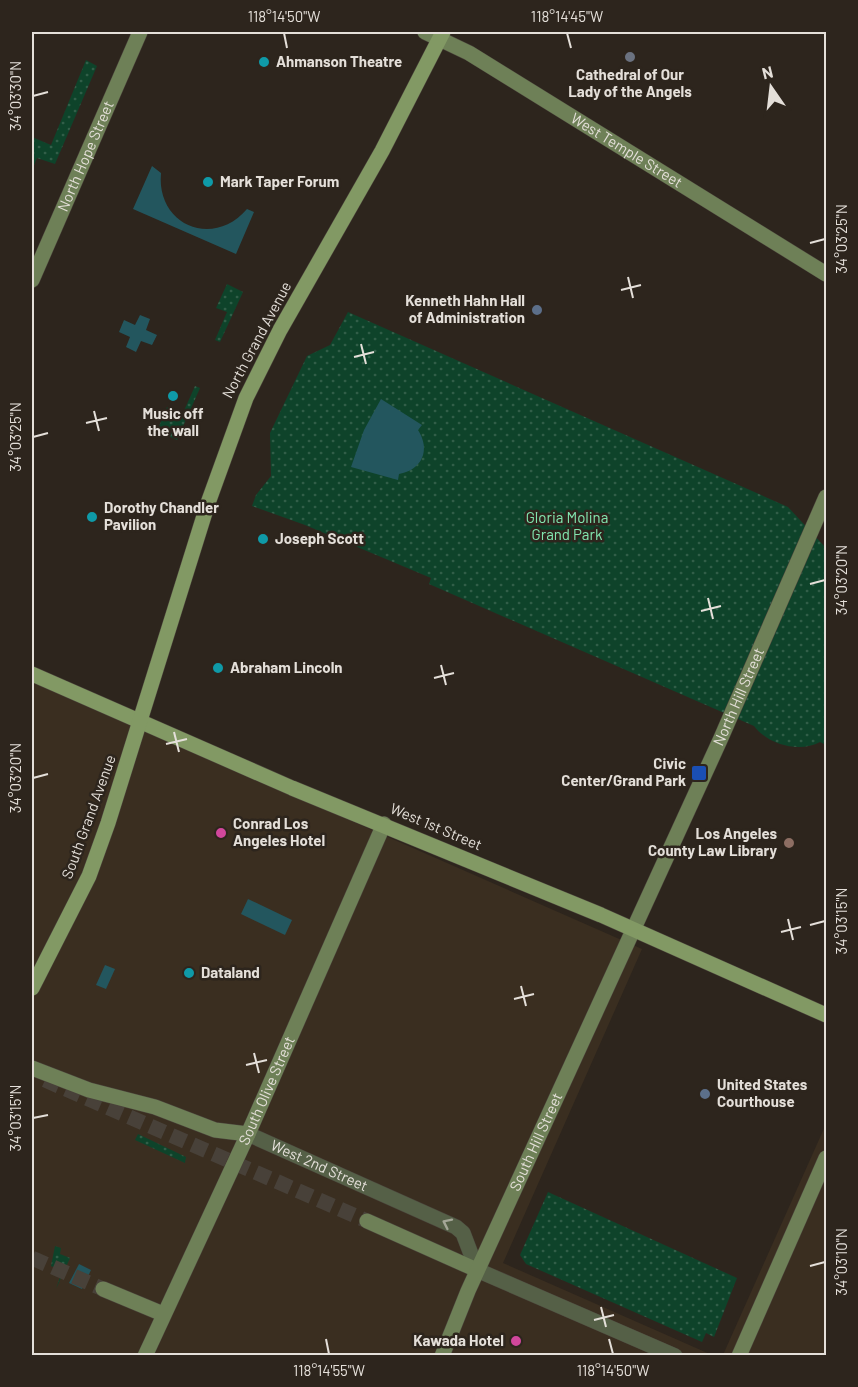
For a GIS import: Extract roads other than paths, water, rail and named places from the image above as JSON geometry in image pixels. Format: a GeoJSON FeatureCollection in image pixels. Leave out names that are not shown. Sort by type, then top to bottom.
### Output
{"type":"FeatureCollection","features":[{"type":"Feature","properties":{"kind":"main road","name":"North Hope Street"},"geometry":{"type":"LineString","coordinates":[[32,280],[140,32]]}},
{"type":"Feature","properties":{"kind":"main road","name":"West Temple Street"},"geometry":{"type":"LineString","coordinates":[[425,32],[441,35],[826,274]]}},
{"type":"Feature","properties":{"kind":"main road","name":"North Grand Avenue"},"geometry":{"type":"LineString","coordinates":[[142,721],[208,503],[246,398],[280,330],[382,151],[441,35]]}},
{"type":"Feature","properties":{"kind":"main road","name":"North Hill Street"},"geometry":{"type":"LineString","coordinates":[[632,928],[721,738],[826,497]]}},
{"type":"Feature","properties":{"kind":"main road","name":"West 1st Street"},"geometry":{"type":"LineString","coordinates":[[32,674],[292,788],[632,928],[826,1015]]}},
{"type":"Feature","properties":{"kind":"main road","name":"South Grand Avenue"},"geometry":{"type":"LineString","coordinates":[[32,988],[89,876],[142,721]]}},
{"type":"Feature","properties":{"kind":"main road","name":"South Olive Street"},"geometry":{"type":"LineString","coordinates":[[145,1356],[248,1134],[384,824]]}},
{"type":"Feature","properties":{"kind":"main road","name":"South Hill Street"},"geometry":{"type":"LineString","coordinates":[[442,1356],[477,1270],[520,1181],[632,928]]}},
{"type":"Feature","properties":{"kind":"main road","name":"West 2nd Street"},"geometry":{"type":"LineString","coordinates":[[32,1068],[89,1090],[155,1107],[215,1130],[248,1134]]}},
{"type":"Feature","properties":{"kind":"main road"},"geometry":{"type":"LineString","coordinates":[[739,1356],[826,1158]]}},
{"type":"Feature","properties":{"kind":"main road"},"geometry":{"type":"LineString","coordinates":[[367,1221],[477,1270]]}},
{"type":"Feature","properties":{"kind":"main road"},"geometry":{"type":"LineString","coordinates":[[103,1289],[163,1314]]}},
{"type":"Feature","properties":{"kind":"street","name":"West 2nd Street"},"geometry":{"type":"LineString","coordinates":[[248,1134],[456,1227],[463,1233],[477,1270]]}},
{"type":"Feature","properties":{"kind":"street"},"geometry":{"type":"LineString","coordinates":[[477,1270],[675,1356]]}},
{"type":"Feature","properties":{"kind":"water"},"geometry":{"type":"Polygon","coordinates":[[[152,166],[161,173],[162,191],[168,206],[177,218],[189,226],[204,229],[219,228],[233,221],[247,209],[254,212],[236,254],[133,209],[152,166]]]}},
{"type":"Feature","properties":{"kind":"water"},"geometry":{"type":"Polygon","coordinates":[[[140,315],[150,319],[146,330],[157,335],[152,345],[141,341],[136,352],[126,347],[130,337],[119,332],[124,320],[135,325],[140,315]]]}},
{"type":"Feature","properties":{"kind":"water"},"geometry":{"type":"Polygon","coordinates":[[[381,399],[422,425],[418,430],[424,445],[422,458],[419,464],[399,474],[398,480],[351,467],[364,430],[381,399]]]}},
{"type":"Feature","properties":{"kind":"water"},"geometry":{"type":"Polygon","coordinates":[[[248,899],[292,920],[285,935],[241,914],[248,899]]]}},
{"type":"Feature","properties":{"kind":"water"},"geometry":{"type":"Polygon","coordinates":[[[105,965],[115,969],[106,989],[96,985],[105,965]]]}},
{"type":"Feature","properties":{"kind":"water"},"geometry":{"type":"Polygon","coordinates":[[[79,1264],[91,1270],[82,1289],[69,1283],[79,1264]]]}},
{"type":"Feature","properties":{"kind":"tunnel"},"geometry":{"type":"LineString","coordinates":[[45,1080],[367,1221]]}},
{"type":"Feature","properties":{"kind":"tunnel"},"geometry":{"type":"LineString","coordinates":[[32,1258],[103,1289]]}},
{"type":"Feature","properties":{"kind":"place","name":"Cathedral of Our Lady of the Angels"},"geometry":{"type":"Point","coordinates":[630,57]}},
{"type":"Feature","properties":{"kind":"place","name":"Ahmanson Theatre"},"geometry":{"type":"Point","coordinates":[264,62]}},
{"type":"Feature","properties":{"kind":"place","name":"Mark Taper Forum"},"geometry":{"type":"Point","coordinates":[208,182]}},
{"type":"Feature","properties":{"kind":"place","name":"Kenneth Hahn Hall of Administration"},"geometry":{"type":"Point","coordinates":[537,310]}},
{"type":"Feature","properties":{"kind":"place","name":"Music off the wall"},"geometry":{"type":"Point","coordinates":[173,396]}},
{"type":"Feature","properties":{"kind":"place","name":"Dorothy Chandler Pavilion"},"geometry":{"type":"Point","coordinates":[92,517]}},
{"type":"Feature","properties":{"kind":"place","name":"Joseph Scott"},"geometry":{"type":"Point","coordinates":[263,539]}},
{"type":"Feature","properties":{"kind":"place","name":"Abraham Lincoln"},"geometry":{"type":"Point","coordinates":[218,668]}},
{"type":"Feature","properties":{"kind":"place","name":"Civic Center/Grand Park"},"geometry":{"type":"Point","coordinates":[699,773]}},
{"type":"Feature","properties":{"kind":"place","name":"Conrad Los Angeles Hotel"},"geometry":{"type":"Point","coordinates":[221,833]}},
{"type":"Feature","properties":{"kind":"place","name":"Los Angeles County Law Library"},"geometry":{"type":"Point","coordinates":[789,843]}},
{"type":"Feature","properties":{"kind":"place","name":"Dataland"},"geometry":{"type":"Point","coordinates":[189,973]}},
{"type":"Feature","properties":{"kind":"place","name":"United States Courthouse"},"geometry":{"type":"Point","coordinates":[705,1094]}},
{"type":"Feature","properties":{"kind":"place","name":"Kawada Hotel"},"geometry":{"type":"Point","coordinates":[516,1341]}},
{"type":"Feature","properties":{"kind":"park label","name":"Gloria Molina Grand Park"},"geometry":{"type":"Point","coordinates":[567,526]}}]}
